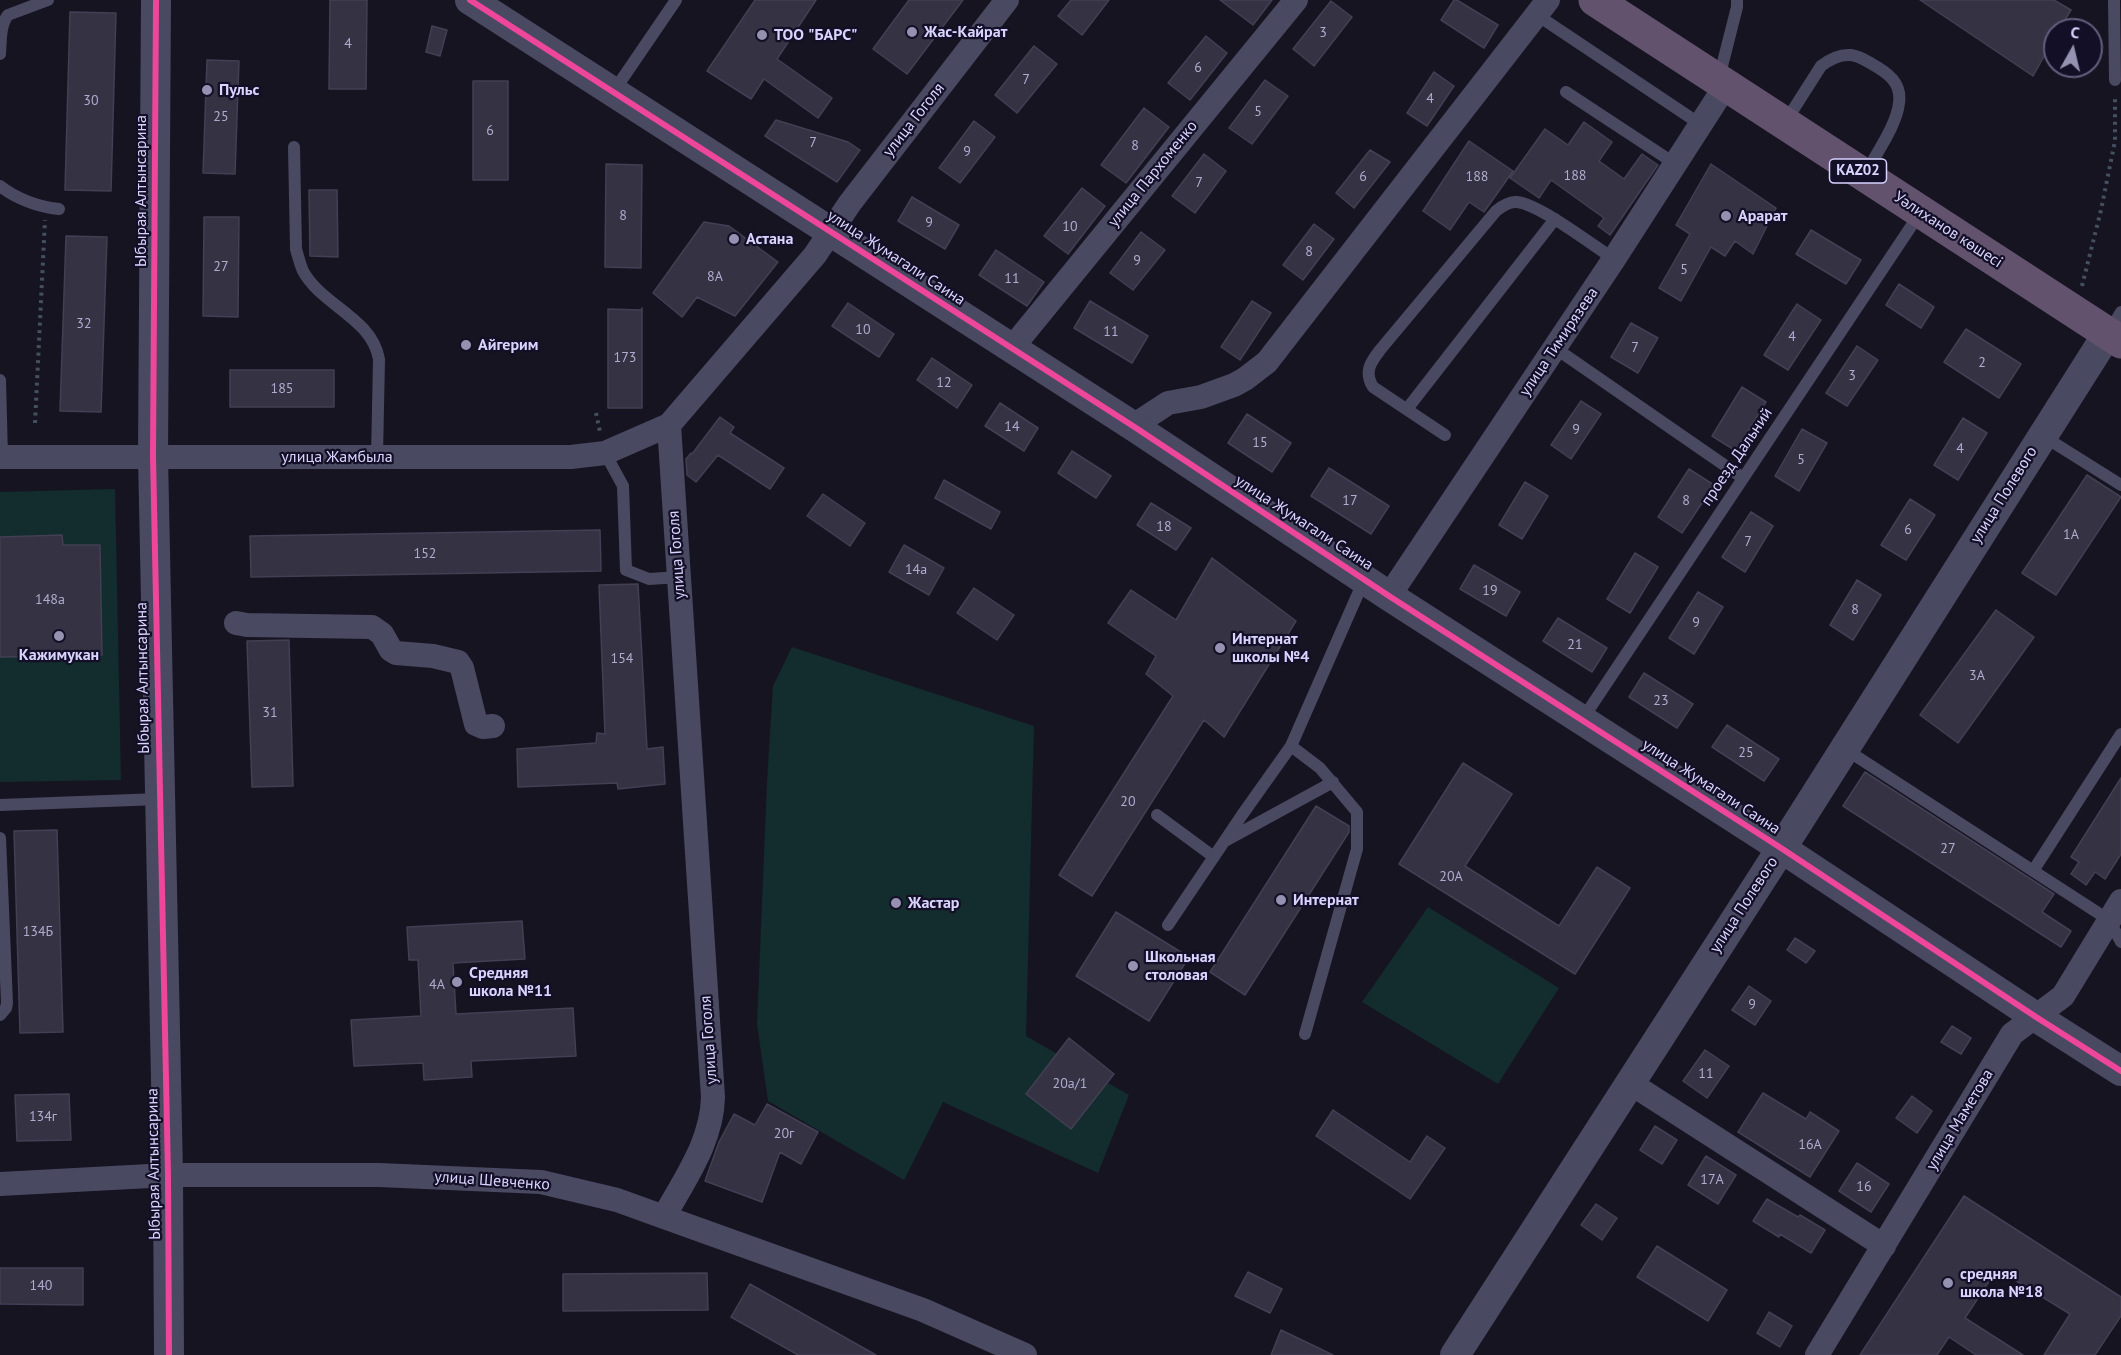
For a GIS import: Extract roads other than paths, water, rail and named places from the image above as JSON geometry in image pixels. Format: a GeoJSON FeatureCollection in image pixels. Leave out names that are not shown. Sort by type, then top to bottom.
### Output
{"type":"FeatureCollection","features":[{"type":"Feature","properties":{"kind":"highway","name":"Уәлиханов көшесі"},"geometry":{"type":"LineString","coordinates":[[1611,4],[1722,82],[1920,213],[2117,329]]}},
{"type":"Feature","properties":{"kind":"street","name":"Ыбырая Алтынсарина"},"geometry":{"type":"LineString","coordinates":[[156,0],[153,456],[168,1175],[169,1355]]}},
{"type":"Feature","properties":{"kind":"street","name":"улица Жумагали Саина"},"geometry":{"type":"LineString","coordinates":[[470,0],[1133,426],[1389,596],[1781,848],[2121,1071]]}},
{"type":"Feature","properties":{"kind":"street","name":"улица Гоголя"},"geometry":{"type":"LineString","coordinates":[[664,1217],[703,1146],[712,1110],[669,425],[815,255],[830,231],[1007,0]]}},
{"type":"Feature","properties":{"kind":"street","name":"улица Пархоменко"},"geometry":{"type":"LineString","coordinates":[[1011,349],[1296,0]]}},
{"type":"Feature","properties":{"kind":"street"},"geometry":{"type":"LineString","coordinates":[[1133,426],[1168,403],[1201,398],[1234,385],[1267,362],[1543,8]]}},
{"type":"Feature","properties":{"kind":"street","name":"улица Тимирязева"},"geometry":{"type":"LineString","coordinates":[[1389,596],[1614,259],[1700,124],[1722,82]]}},
{"type":"Feature","properties":{"kind":"street","name":"улица Полевого"},"geometry":{"type":"LineString","coordinates":[[1455,1355],[1845,748],[2042,435],[2117,329]]}},
{"type":"Feature","properties":{"kind":"street","name":"улица Жамбыла"},"geometry":{"type":"LineString","coordinates":[[1,457],[571,457],[605,453],[669,425]]}},
{"type":"Feature","properties":{"kind":"street"},"geometry":{"type":"LineString","coordinates":[[236,624],[372,627],[382,634],[391,650],[396,653],[433,656],[458,662],[462,668],[476,724],[483,727],[493,726]]}},
{"type":"Feature","properties":{"kind":"street","name":"улица Маметова"},"geometry":{"type":"LineString","coordinates":[[1817,1355],[2012,1034],[2063,996],[2115,911]]}},
{"type":"Feature","properties":{"kind":"street"},"geometry":{"type":"LineString","coordinates":[[1630,1083],[1884,1246]]}},
{"type":"Feature","properties":{"kind":"street","name":"улица Шевченко"},"geometry":{"type":"LineString","coordinates":[[0,1184],[168,1175],[379,1175],[531,1181],[617,1200],[923,1310],[1025,1355]]}},
{"type":"Feature","properties":{"kind":"lane"},"geometry":{"type":"LineString","coordinates":[[0,54],[1,31],[5,18],[48,0]]}},
{"type":"Feature","properties":{"kind":"lane"},"geometry":{"type":"LineString","coordinates":[[614,91],[675,0]]}},
{"type":"Feature","properties":{"kind":"lane"},"geometry":{"type":"LineString","coordinates":[[1722,82],[1737,0]]}},
{"type":"Feature","properties":{"kind":"lane"},"geometry":{"type":"LineString","coordinates":[[2114,0],[2115,80]]}},
{"type":"Feature","properties":{"kind":"lane"},"geometry":{"type":"LineString","coordinates":[[1543,8],[1700,124]]}},
{"type":"Feature","properties":{"kind":"lane"},"geometry":{"type":"LineString","coordinates":[[1784,123],[1821,66],[1829,60],[1849,55],[1860,57],[1890,74],[1899,90],[1900,102],[1897,114],[1864,176]]}},
{"type":"Feature","properties":{"kind":"lane"},"geometry":{"type":"LineString","coordinates":[[1566,92],[1674,164]]}},
{"type":"Feature","properties":{"kind":"lane"},"geometry":{"type":"LineString","coordinates":[[294,147],[296,249],[299,260],[312,283],[367,332],[377,350],[379,359],[377,457]]}},
{"type":"Feature","properties":{"kind":"lane"},"geometry":{"type":"LineString","coordinates":[[0,186],[9,194],[45,208],[59,209]]}},
{"type":"Feature","properties":{"kind":"lane"},"geometry":{"type":"LineString","coordinates":[[1445,435],[1373,387],[1368,369],[1380,350],[1496,211],[1509,203],[1518,202],[1555,219],[1614,259]]}},
{"type":"Feature","properties":{"kind":"lane","name":"проезд Дальний"},"geometry":{"type":"LineString","coordinates":[[1582,720],[1920,213]]}},
{"type":"Feature","properties":{"kind":"lane"},"geometry":{"type":"LineString","coordinates":[[1407,409],[1555,219]]}},
{"type":"Feature","properties":{"kind":"lane"},"geometry":{"type":"LineString","coordinates":[[1555,348],[1743,478]]}},
{"type":"Feature","properties":{"kind":"lane"},"geometry":{"type":"LineString","coordinates":[[0,380],[1,457]]}},
{"type":"Feature","properties":{"kind":"lane"},"geometry":{"type":"LineString","coordinates":[[2042,435],[2121,485]]}},
{"type":"Feature","properties":{"kind":"lane"},"geometry":{"type":"LineString","coordinates":[[605,453],[623,486],[626,570],[649,579],[679,577]]}},
{"type":"Feature","properties":{"kind":"lane"},"geometry":{"type":"LineString","coordinates":[[1168,925],[1291,746],[1365,579]]}},
{"type":"Feature","properties":{"kind":"lane"},"geometry":{"type":"LineString","coordinates":[[2033,871],[2121,734]]}},
{"type":"Feature","properties":{"kind":"lane"},"geometry":{"type":"LineString","coordinates":[[1291,746],[1320,768],[1357,812],[1358,849],[1305,1034]]}},
{"type":"Feature","properties":{"kind":"lane"},"geometry":{"type":"LineString","coordinates":[[1845,748],[2033,871],[2115,911],[2121,942]]}},
{"type":"Feature","properties":{"kind":"lane"},"geometry":{"type":"LineString","coordinates":[[1224,842],[1333,782]]}},
{"type":"Feature","properties":{"kind":"lane"},"geometry":{"type":"LineString","coordinates":[[0,805],[159,799]]}},
{"type":"Feature","properties":{"kind":"lane"},"geometry":{"type":"LineString","coordinates":[[1157,815],[1214,857]]}},
{"type":"Feature","properties":{"kind":"lane"},"geometry":{"type":"LineString","coordinates":[[0,838],[7,1004],[0,1015]]}},
{"type":"Feature","properties":{"kind":"place","name":"Жас-Кайрат"},"geometry":{"type":"Point","coordinates":[912,32]}},
{"type":"Feature","properties":{"kind":"place","name":"ТОО \"БАРС\""},"geometry":{"type":"Point","coordinates":[762,35]}},
{"type":"Feature","properties":{"kind":"place","name":"Пульс"},"geometry":{"type":"Point","coordinates":[207,90]}},
{"type":"Feature","properties":{"kind":"place","name":"Арарат"},"geometry":{"type":"Point","coordinates":[1726,216]}},
{"type":"Feature","properties":{"kind":"place","name":"Астана"},"geometry":{"type":"Point","coordinates":[734,239]}},
{"type":"Feature","properties":{"kind":"place","name":"Айгерим"},"geometry":{"type":"Point","coordinates":[466,345]}},
{"type":"Feature","properties":{"kind":"place","name":"Кажимукан"},"geometry":{"type":"Point","coordinates":[59,636]}},
{"type":"Feature","properties":{"kind":"place","name":"Интернат школы №4"},"geometry":{"type":"Point","coordinates":[1220,648]}},
{"type":"Feature","properties":{"kind":"place","name":"Интернат"},"geometry":{"type":"Point","coordinates":[1281,900]}},
{"type":"Feature","properties":{"kind":"place","name":"Жастар"},"geometry":{"type":"Point","coordinates":[896,903]}},
{"type":"Feature","properties":{"kind":"place","name":"Школьная столовая"},"geometry":{"type":"Point","coordinates":[1133,966]}},
{"type":"Feature","properties":{"kind":"place","name":"Средняя школа №11"},"geometry":{"type":"Point","coordinates":[457,982]}},
{"type":"Feature","properties":{"kind":"place","name":"средняя школа №18"},"geometry":{"type":"Point","coordinates":[1948,1283]}}]}
